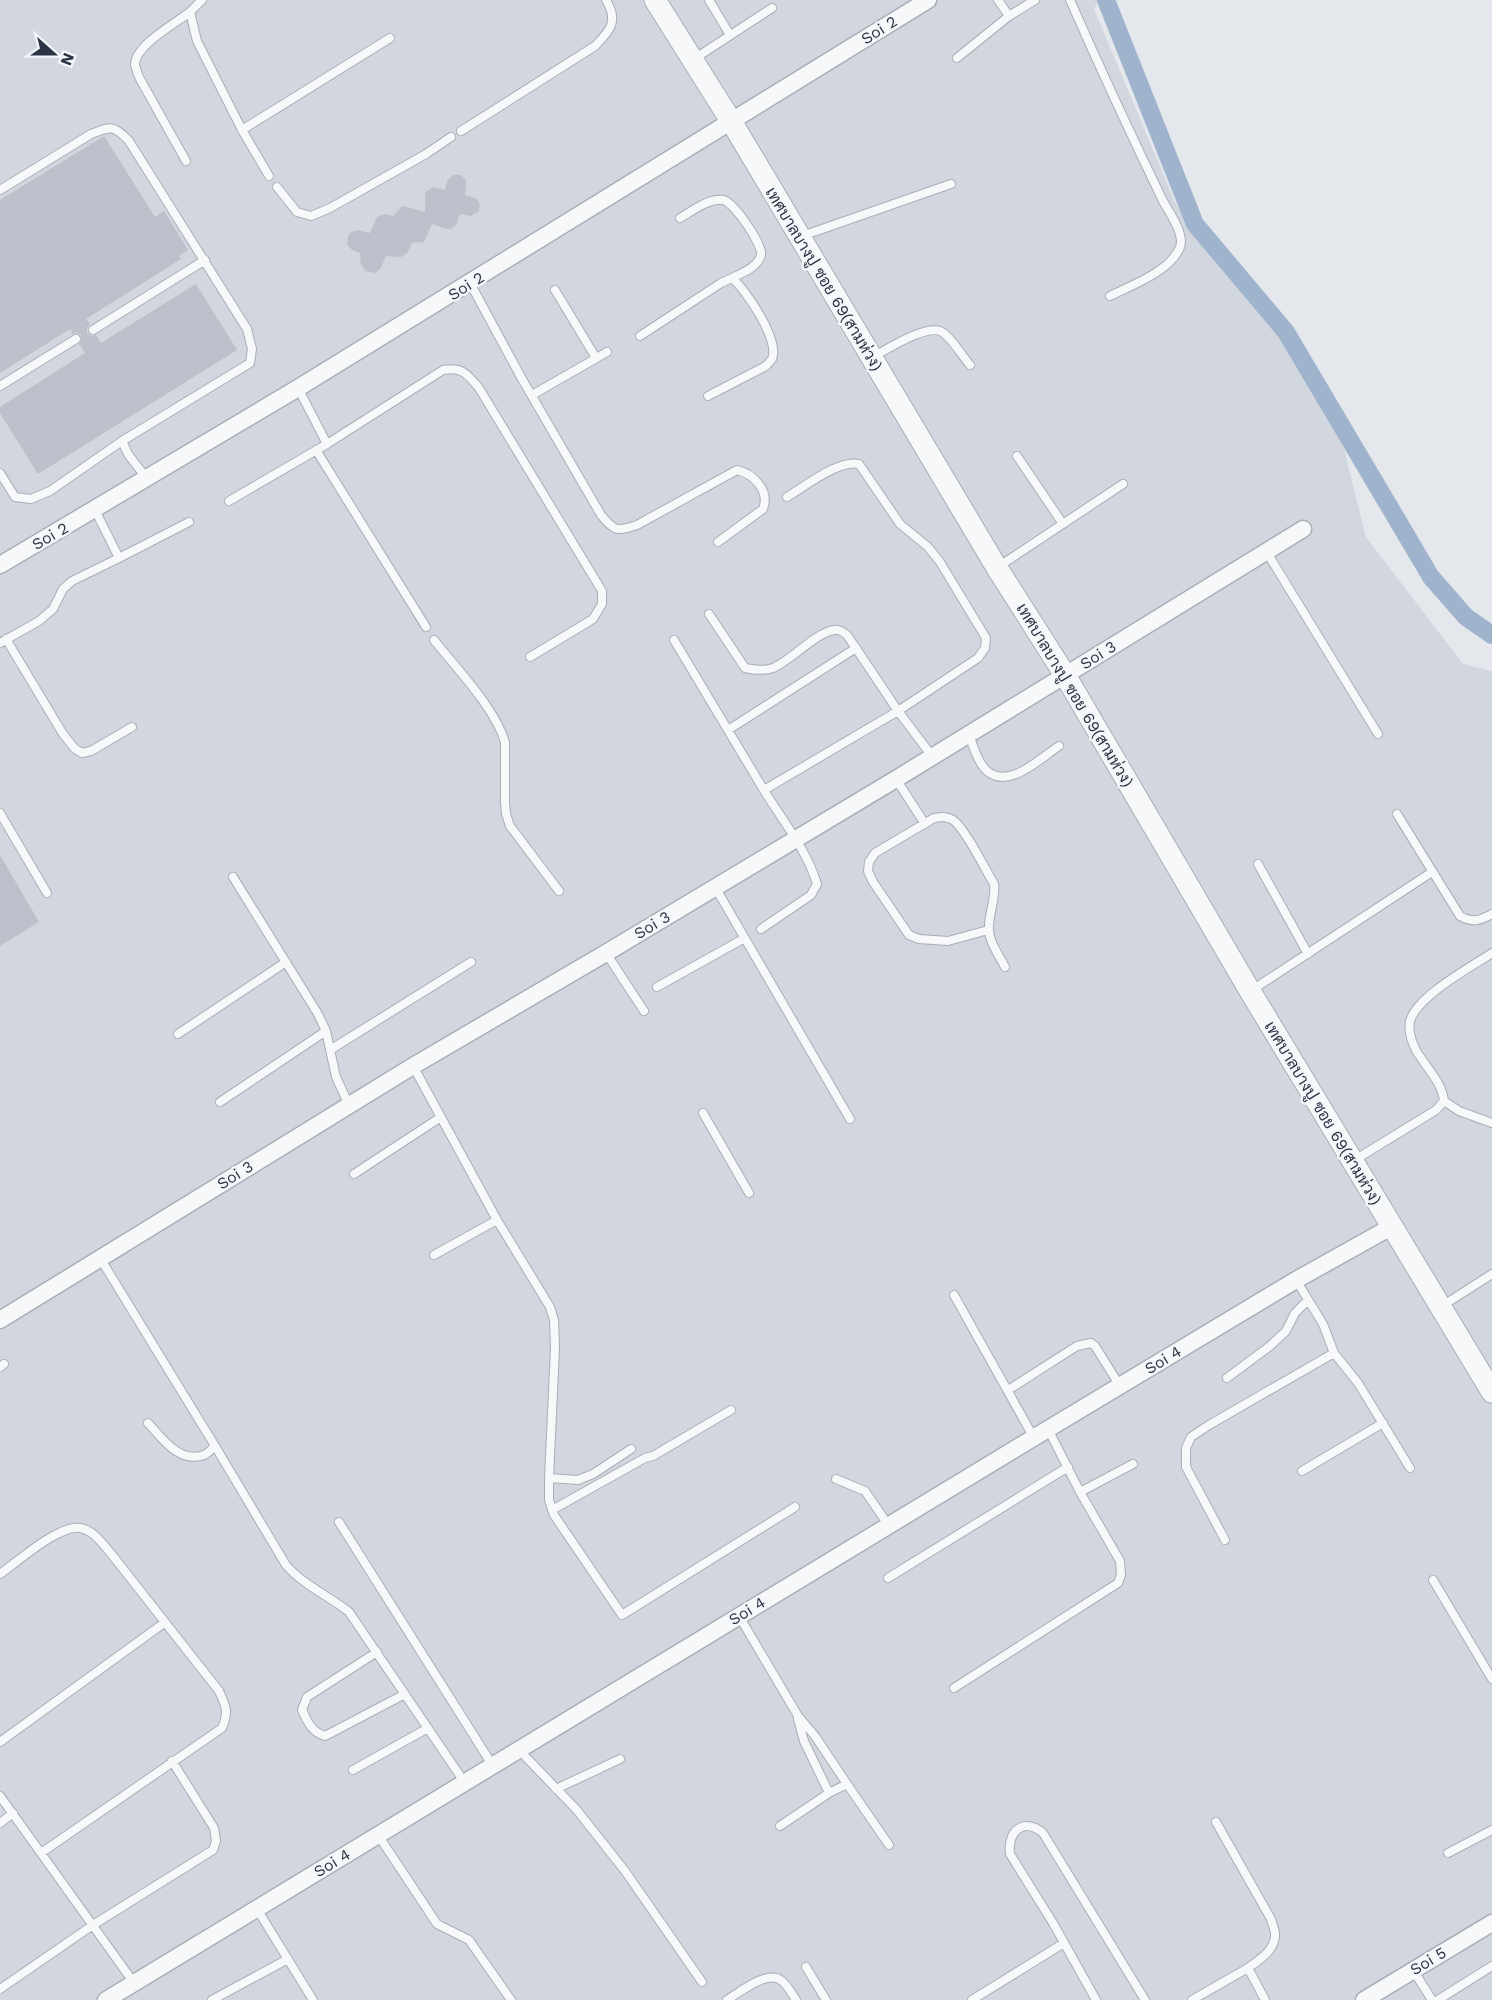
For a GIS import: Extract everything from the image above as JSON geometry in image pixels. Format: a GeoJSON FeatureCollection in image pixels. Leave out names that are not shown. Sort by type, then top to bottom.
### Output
{"type":"FeatureCollection","features":[{"type":"Feature","properties":{"kind":"street","name":"เทศบาลบางปู ซอย 69(สามห่วง)"},"geometry":{"type":"LineString","coordinates":[[655,0],[691,61],[731,121],[997,568],[1065,675],[1250,991],[1492,1392]]}},
{"type":"Feature","properties":{"kind":"street","name":"Soi 2"},"geometry":{"type":"LineString","coordinates":[[1,562],[96,510],[298,388],[928,0]]}},
{"type":"Feature","properties":{"kind":"street","name":"Soi 3"},"geometry":{"type":"LineString","coordinates":[[0,1320],[413,1066],[969,735],[1303,529]]}},
{"type":"Feature","properties":{"kind":"street","name":"Soi 4"},"geometry":{"type":"LineString","coordinates":[[106,2000],[1296,1280],[1391,1227]]}},
{"type":"Feature","properties":{"kind":"street","name":"Soi 5"},"geometry":{"type":"LineString","coordinates":[[1364,2000],[1492,1923]]}},
{"type":"Feature","properties":{"kind":"lane"},"geometry":{"type":"LineString","coordinates":[[186,161],[140,79],[135,64],[139,52],[149,42],[190,12],[202,0]]}},
{"type":"Feature","properties":{"kind":"lane"},"geometry":{"type":"LineString","coordinates":[[461,130],[595,46],[609,32],[612,20],[611,9],[606,0]]}},
{"type":"Feature","properties":{"kind":"lane"},"geometry":{"type":"LineString","coordinates":[[709,0],[730,35]]}},
{"type":"Feature","properties":{"kind":"lane"},"geometry":{"type":"LineString","coordinates":[[998,0],[1009,16]]}},
{"type":"Feature","properties":{"kind":"lane"},"geometry":{"type":"LineString","coordinates":[[957,58],[1009,16],[1035,0]]}},
{"type":"Feature","properties":{"kind":"lane"},"geometry":{"type":"LineString","coordinates":[[1070,0],[1149,172],[1179,231],[1182,244],[1166,267],[1110,296]]}},
{"type":"Feature","properties":{"kind":"lane"},"geometry":{"type":"LineString","coordinates":[[691,61],[772,8]]}},
{"type":"Feature","properties":{"kind":"lane"},"geometry":{"type":"LineString","coordinates":[[190,12],[197,41],[242,130],[269,176]]}},
{"type":"Feature","properties":{"kind":"lane"},"geometry":{"type":"LineString","coordinates":[[242,130],[390,38]]}},
{"type":"Feature","properties":{"kind":"lane"},"geometry":{"type":"LineString","coordinates":[[0,190],[91,134],[107,127],[118,130],[129,141],[205,260],[247,329],[252,350],[250,363],[122,441],[50,491],[31,499],[15,497],[0,473]]}},
{"type":"Feature","properties":{"kind":"lane"},"geometry":{"type":"LineString","coordinates":[[277,187],[297,212],[311,216],[330,208],[426,154],[451,137]]}},
{"type":"Feature","properties":{"kind":"lane"},"geometry":{"type":"LineString","coordinates":[[798,237],[951,184]]}},
{"type":"Feature","properties":{"kind":"lane"},"geometry":{"type":"LineString","coordinates":[[640,336],[722,283],[755,265],[760,256],[760,246],[736,209],[727,201],[710,202],[680,218]]}},
{"type":"Feature","properties":{"kind":"lane"},"geometry":{"type":"LineString","coordinates":[[93,330],[205,260]]}},
{"type":"Feature","properties":{"kind":"lane"},"geometry":{"type":"LineString","coordinates":[[708,396],[766,366],[772,359],[770,338],[750,297],[732,278]]}},
{"type":"Feature","properties":{"kind":"lane"},"geometry":{"type":"LineString","coordinates":[[470,283],[601,515],[612,528],[623,530],[637,525],[737,470],[754,477],[765,495],[766,502],[763,509],[718,542]]}},
{"type":"Feature","properties":{"kind":"lane"},"geometry":{"type":"LineString","coordinates":[[555,290],[596,358]]}},
{"type":"Feature","properties":{"kind":"lane"},"geometry":{"type":"LineString","coordinates":[[871,358],[920,333],[934,329],[944,333],[970,365]]}},
{"type":"Feature","properties":{"kind":"lane"},"geometry":{"type":"LineString","coordinates":[[0,386],[76,339]]}},
{"type":"Feature","properties":{"kind":"lane"},"geometry":{"type":"LineString","coordinates":[[532,395],[607,352]]}},
{"type":"Feature","properties":{"kind":"lane"},"geometry":{"type":"LineString","coordinates":[[229,501],[327,444],[443,370],[454,369],[466,372],[479,388],[602,591],[602,604],[593,619],[530,657]]}},
{"type":"Feature","properties":{"kind":"lane"},"geometry":{"type":"LineString","coordinates":[[298,388],[327,444]]}},
{"type":"Feature","properties":{"kind":"lane"},"geometry":{"type":"LineString","coordinates":[[122,441],[128,454],[147,479]]}},
{"type":"Feature","properties":{"kind":"lane"},"geometry":{"type":"LineString","coordinates":[[316,450],[426,627]]}},
{"type":"Feature","properties":{"kind":"lane"},"geometry":{"type":"LineString","coordinates":[[1017,456],[1063,524]]}},
{"type":"Feature","properties":{"kind":"lane"},"geometry":{"type":"LineString","coordinates":[[764,790],[898,711],[978,658],[985,648],[986,638],[940,562],[928,547],[900,524],[859,464],[851,462],[837,467],[787,497]]}},
{"type":"Feature","properties":{"kind":"lane"},"geometry":{"type":"LineString","coordinates":[[997,568],[1123,484]]}},
{"type":"Feature","properties":{"kind":"lane"},"geometry":{"type":"LineString","coordinates":[[96,510],[119,558]]}},
{"type":"Feature","properties":{"kind":"lane"},"geometry":{"type":"LineString","coordinates":[[132,727],[91,751],[82,753],[75,749],[3,641],[39,621],[53,609],[63,589],[72,581],[189,522]]}},
{"type":"Feature","properties":{"kind":"lane"},"geometry":{"type":"LineString","coordinates":[[1266,551],[1378,735]]}},
{"type":"Feature","properties":{"kind":"lane"},"geometry":{"type":"LineString","coordinates":[[710,614],[745,668],[755,670],[773,668],[834,630],[841,630],[847,635],[898,711],[932,756]]}},
{"type":"Feature","properties":{"kind":"lane"},"geometry":{"type":"LineString","coordinates":[[434,640],[486,706],[502,732],[505,742],[506,814],[510,825],[559,891]]}},
{"type":"Feature","properties":{"kind":"lane"},"geometry":{"type":"LineString","coordinates":[[674,640],[796,839],[813,871],[817,884],[812,895],[761,929]]}},
{"type":"Feature","properties":{"kind":"lane"},"geometry":{"type":"LineString","coordinates":[[728,730],[856,648]]}},
{"type":"Feature","properties":{"kind":"lane"},"geometry":{"type":"LineString","coordinates":[[969,735],[984,769],[997,777],[1004,778],[1014,776],[1059,746]]}},
{"type":"Feature","properties":{"kind":"lane"},"geometry":{"type":"LineString","coordinates":[[896,779],[925,824]]}},
{"type":"Feature","properties":{"kind":"lane"},"geometry":{"type":"LineString","coordinates":[[0,813],[47,893]]}},
{"type":"Feature","properties":{"kind":"lane"},"geometry":{"type":"LineString","coordinates":[[1397,814],[1460,916],[1478,921],[1492,914]]}},
{"type":"Feature","properties":{"kind":"lane"},"geometry":{"type":"LineString","coordinates":[[988,930],[948,940],[920,939],[909,935],[873,882],[868,871],[869,862],[875,853],[934,818],[943,816],[952,819],[966,837],[994,884],[995,892],[988,930],[1005,967]]}},
{"type":"Feature","properties":{"kind":"lane"},"geometry":{"type":"LineString","coordinates":[[1258,864],[1308,954]]}},
{"type":"Feature","properties":{"kind":"lane"},"geometry":{"type":"LineString","coordinates":[[1250,991],[1432,872]]}},
{"type":"Feature","properties":{"kind":"lane"},"geometry":{"type":"LineString","coordinates":[[233,877],[318,1014],[326,1032],[336,1077],[349,1105]]}},
{"type":"Feature","properties":{"kind":"lane"},"geometry":{"type":"LineString","coordinates":[[715,887],[743,939],[850,1119]]}},
{"type":"Feature","properties":{"kind":"lane"},"geometry":{"type":"LineString","coordinates":[[657,987],[743,939]]}},
{"type":"Feature","properties":{"kind":"lane"},"geometry":{"type":"LineString","coordinates":[[606,953],[644,1011]]}},
{"type":"Feature","properties":{"kind":"lane"},"geometry":{"type":"LineString","coordinates":[[1352,1161],[1436,1110],[1444,1101],[1443,1092],[1416,1050],[1410,1035],[1410,1022],[1414,1013],[1439,987],[1492,953]]}},
{"type":"Feature","properties":{"kind":"lane"},"geometry":{"type":"LineString","coordinates":[[178,1034],[286,962]]}},
{"type":"Feature","properties":{"kind":"lane"},"geometry":{"type":"LineString","coordinates":[[330,1050],[471,962]]}},
{"type":"Feature","properties":{"kind":"lane"},"geometry":{"type":"LineString","coordinates":[[220,1102],[326,1032]]}},
{"type":"Feature","properties":{"kind":"lane"},"geometry":{"type":"LineString","coordinates":[[413,1066],[497,1220],[550,1307],[554,1320],[555,1348],[549,1500],[554,1515],[622,1615],[795,1507]]}},
{"type":"Feature","properties":{"kind":"lane"},"geometry":{"type":"LineString","coordinates":[[1444,1101],[1459,1111],[1492,1123]]}},
{"type":"Feature","properties":{"kind":"lane"},"geometry":{"type":"LineString","coordinates":[[703,1113],[749,1193]]}},
{"type":"Feature","properties":{"kind":"lane"},"geometry":{"type":"LineString","coordinates":[[354,1174],[441,1117]]}},
{"type":"Feature","properties":{"kind":"lane"},"geometry":{"type":"LineString","coordinates":[[434,1255],[497,1220]]}},
{"type":"Feature","properties":{"kind":"lane"},"geometry":{"type":"LineString","coordinates":[[100,1258],[286,1564],[295,1576],[350,1612],[465,1783]]}},
{"type":"Feature","properties":{"kind":"lane"},"geometry":{"type":"LineString","coordinates":[[1440,1307],[1492,1274]]}},
{"type":"Feature","properties":{"kind":"lane"},"geometry":{"type":"LineString","coordinates":[[1296,1280],[1323,1324],[1334,1353],[1358,1383],[1410,1468]]}},
{"type":"Feature","properties":{"kind":"lane"},"geometry":{"type":"LineString","coordinates":[[954,1295],[1008,1390],[1068,1467],[1120,1561],[1121,1575],[1118,1583],[954,1688]]}},
{"type":"Feature","properties":{"kind":"lane"},"geometry":{"type":"LineString","coordinates":[[1227,1378],[1286,1331],[1295,1313],[1308,1300]]}},
{"type":"Feature","properties":{"kind":"lane"},"geometry":{"type":"LineString","coordinates":[[1008,1390],[1084,1343],[1091,1343],[1095,1346],[1120,1386]]}},
{"type":"Feature","properties":{"kind":"lane"},"geometry":{"type":"LineString","coordinates":[[1225,1540],[1186,1467],[1186,1448],[1191,1437],[1334,1353]]}},
{"type":"Feature","properties":{"kind":"lane"},"geometry":{"type":"LineString","coordinates":[[552,1510],[645,1458],[653,1456],[732,1410]]}},
{"type":"Feature","properties":{"kind":"lane"},"geometry":{"type":"LineString","coordinates":[[148,1423],[172,1450],[187,1456],[204,1455],[215,1446]]}},
{"type":"Feature","properties":{"kind":"lane"},"geometry":{"type":"LineString","coordinates":[[1302,1471],[1383,1423]]}},
{"type":"Feature","properties":{"kind":"lane"},"geometry":{"type":"LineString","coordinates":[[549,1478],[578,1480],[593,1474],[631,1449]]}},
{"type":"Feature","properties":{"kind":"lane"},"geometry":{"type":"LineString","coordinates":[[1080,1492],[1133,1464]]}},
{"type":"Feature","properties":{"kind":"lane"},"geometry":{"type":"LineString","coordinates":[[888,1578],[1068,1467]]}},
{"type":"Feature","properties":{"kind":"lane"},"geometry":{"type":"LineString","coordinates":[[837,1479],[865,1491],[889,1526]]}},
{"type":"Feature","properties":{"kind":"lane"},"geometry":{"type":"LineString","coordinates":[[339,1522],[493,1766]]}},
{"type":"Feature","properties":{"kind":"lane"},"geometry":{"type":"LineString","coordinates":[[0,1574],[68,1528],[80,1528],[92,1532],[219,1691],[226,1706],[227,1715],[222,1728],[41,1853]]}},
{"type":"Feature","properties":{"kind":"lane"},"geometry":{"type":"LineString","coordinates":[[1433,1580],[1492,1679]]}},
{"type":"Feature","properties":{"kind":"lane"},"geometry":{"type":"LineString","coordinates":[[739,1616],[798,1716],[889,1845]]}},
{"type":"Feature","properties":{"kind":"lane"},"geometry":{"type":"LineString","coordinates":[[0,1742],[164,1623]]}},
{"type":"Feature","properties":{"kind":"lane"},"geometry":{"type":"LineString","coordinates":[[377,1652],[307,1697],[302,1710],[307,1721],[316,1733],[326,1736],[405,1694]]}},
{"type":"Feature","properties":{"kind":"lane"},"geometry":{"type":"LineString","coordinates":[[798,1716],[804,1742],[829,1793]]}},
{"type":"Feature","properties":{"kind":"lane"},"geometry":{"type":"LineString","coordinates":[[353,1770],[428,1728]]}},
{"type":"Feature","properties":{"kind":"lane"},"geometry":{"type":"LineString","coordinates":[[519,1750],[576,1809],[625,1870],[702,1982]]}},
{"type":"Feature","properties":{"kind":"lane"},"geometry":{"type":"LineString","coordinates":[[556,1789],[620,1759]]}},
{"type":"Feature","properties":{"kind":"lane"},"geometry":{"type":"LineString","coordinates":[[0,1989],[93,1925],[213,1850],[216,1841],[214,1828],[172,1761]]}},
{"type":"Feature","properties":{"kind":"lane"},"geometry":{"type":"LineString","coordinates":[[780,1826],[846,1784]]}},
{"type":"Feature","properties":{"kind":"lane"},"geometry":{"type":"LineString","coordinates":[[0,1796],[134,1983]]}},
{"type":"Feature","properties":{"kind":"lane"},"geometry":{"type":"LineString","coordinates":[[0,1823],[12,1814]]}},
{"type":"Feature","properties":{"kind":"lane"},"geometry":{"type":"LineString","coordinates":[[1192,2000],[1265,1956],[1276,1935],[1271,1919],[1216,1822]]}},
{"type":"Feature","properties":{"kind":"lane"},"geometry":{"type":"LineString","coordinates":[[1096,2000],[1010,1854],[1008,1844],[1011,1835],[1022,1827],[1037,1827],[1043,1833],[1146,2000]]}},
{"type":"Feature","properties":{"kind":"lane"},"geometry":{"type":"LineString","coordinates":[[1448,1853],[1492,1830]]}},
{"type":"Feature","properties":{"kind":"lane"},"geometry":{"type":"LineString","coordinates":[[378,1835],[437,1924],[469,1940],[511,2000]]}},
{"type":"Feature","properties":{"kind":"lane"},"geometry":{"type":"LineString","coordinates":[[257,1909],[312,2000]]}},
{"type":"Feature","properties":{"kind":"lane"},"geometry":{"type":"LineString","coordinates":[[972,2000],[1064,1943]]}},
{"type":"Feature","properties":{"kind":"lane"},"geometry":{"type":"LineString","coordinates":[[212,2000],[288,1959]]}},
{"type":"Feature","properties":{"kind":"lane"},"geometry":{"type":"LineString","coordinates":[[806,1967],[826,2000]]}},
{"type":"Feature","properties":{"kind":"lane"},"geometry":{"type":"LineString","coordinates":[[1248,1968],[1265,2000]]}},
{"type":"Feature","properties":{"kind":"lane"},"geometry":{"type":"LineString","coordinates":[[1413,1970],[1432,2000]]}},
{"type":"Feature","properties":{"kind":"lane"},"geometry":{"type":"LineString","coordinates":[[1438,2000],[1490,1971]]}},
{"type":"Feature","properties":{"kind":"lane"},"geometry":{"type":"LineString","coordinates":[[727,2000],[763,1978],[774,1977],[782,1980],[796,2000]]}},
{"type":"Feature","properties":{"kind":"shaded area"},"geometry":{"type":"Polygon","coordinates":[[[0,0],[1099,0],[1094,9],[1176,205],[1333,405],[1366,537],[1463,664],[1492,671],[1492,2000],[0,2000],[0,0]]]}},
{"type":"Feature","properties":{"kind":"building"},"geometry":{"type":"Polygon","coordinates":[[[104,136],[155,217],[164,211],[188,250],[179,256],[181,259],[86,319],[90,324],[87,333],[91,336],[96,335],[101,343],[196,284],[237,350],[38,474],[0,413],[0,407],[85,353],[79,344],[82,339],[81,335],[73,334],[70,329],[0,373],[0,200],[104,136]]]}},
{"type":"Feature","properties":{"kind":"building"},"geometry":{"type":"Polygon","coordinates":[[[454,175],[461,175],[466,180],[465,195],[477,199],[480,205],[479,211],[471,216],[460,214],[456,225],[451,229],[432,224],[424,242],[412,243],[407,253],[401,257],[386,256],[381,268],[375,273],[366,271],[361,265],[360,253],[352,250],[347,244],[351,232],[358,230],[370,233],[377,217],[384,214],[393,216],[402,206],[425,212],[425,192],[434,187],[445,190],[448,179],[454,175]]]}},
{"type":"Feature","properties":{"kind":"building"},"geometry":{"type":"Polygon","coordinates":[[[0,855],[39,922],[0,946],[0,855]]]}},
{"type":"Feature","properties":{"kind":"waterway"},"geometry":{"type":"LineString","coordinates":[[1106,0],[1195,224],[1286,332],[1431,577],[1466,617],[1492,635]]}}]}
